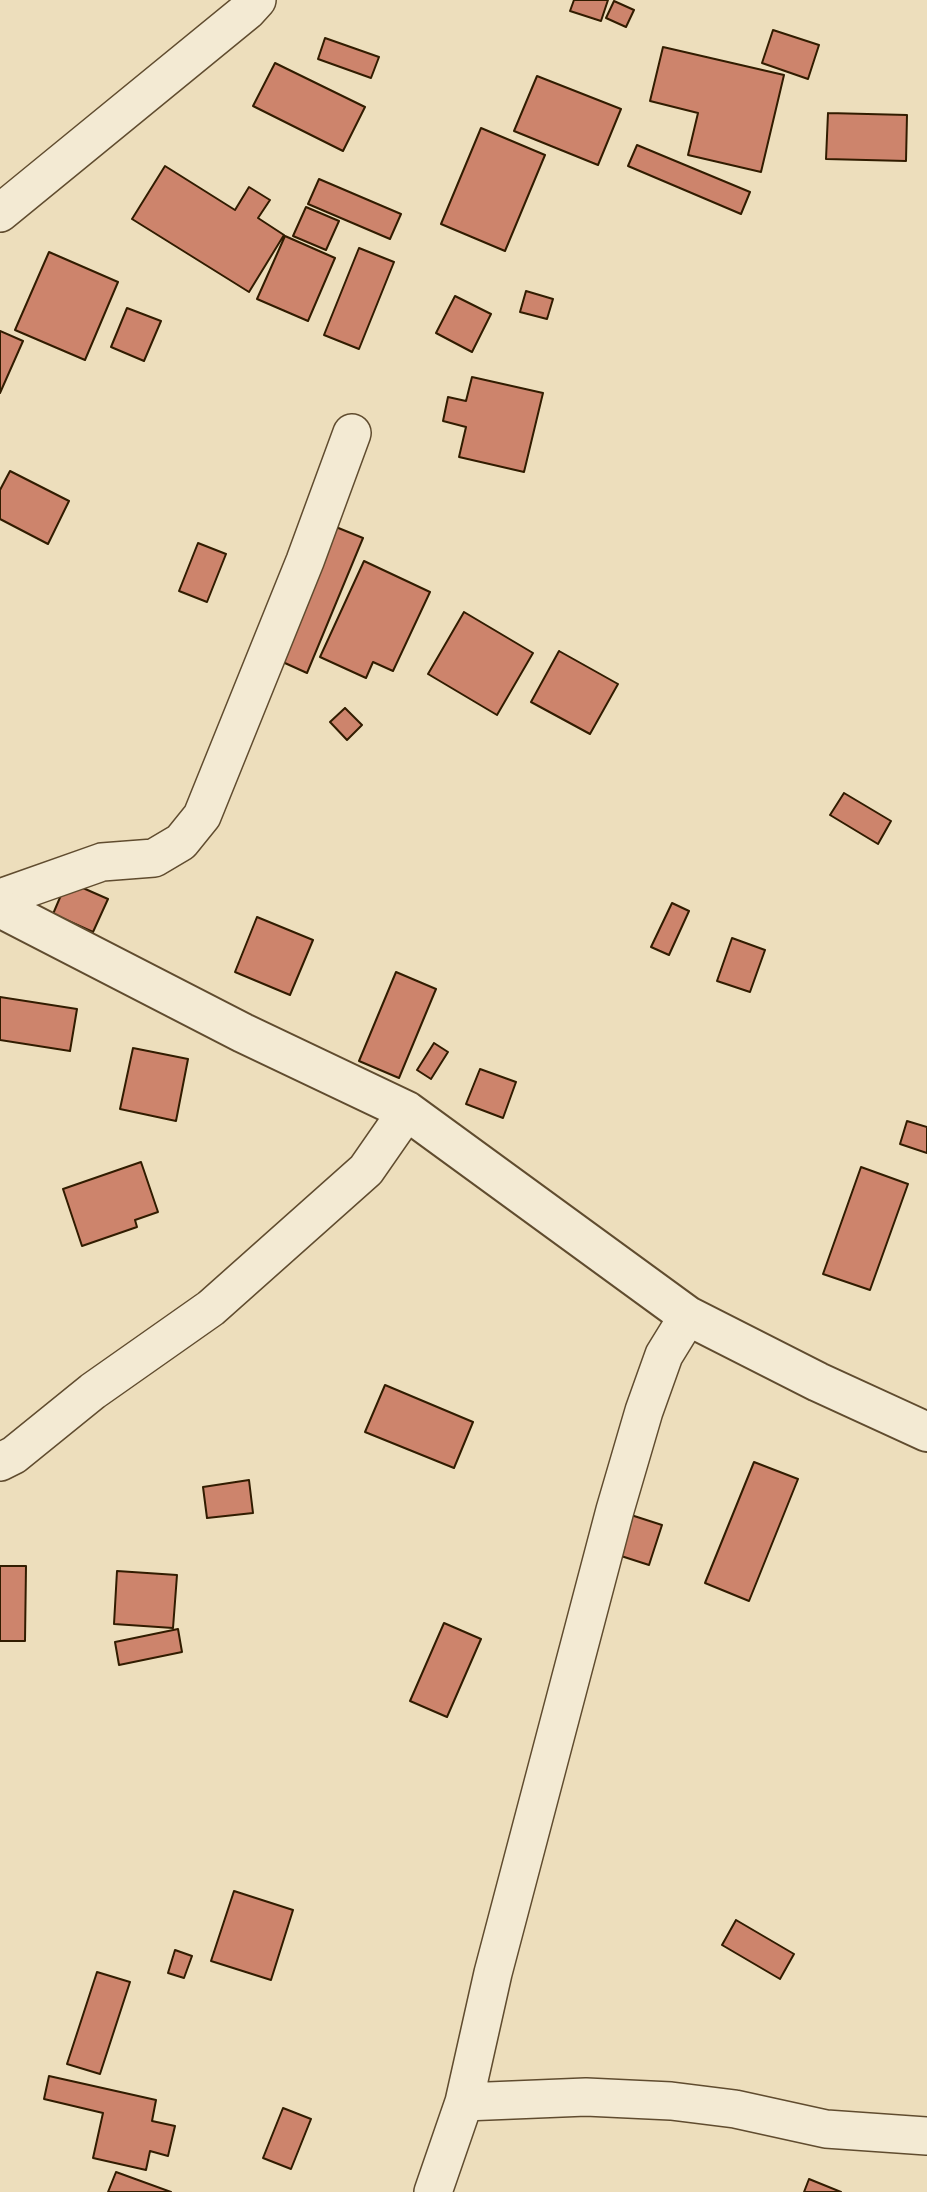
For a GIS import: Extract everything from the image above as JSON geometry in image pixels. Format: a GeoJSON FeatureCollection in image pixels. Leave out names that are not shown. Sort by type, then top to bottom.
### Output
{"type":"FeatureCollection","features":[{"type":"Feature","properties":{"kind":"street"},"geometry":{"type":"LineString","coordinates":[[0,213],[257,0]]}},
{"type":"Feature","properties":{"kind":"street"},"geometry":{"type":"LineString","coordinates":[[0,898],[102,862],[154,858],[181,842],[202,816],[305,561],[352,433]]}},
{"type":"Feature","properties":{"kind":"street"},"geometry":{"type":"LineString","coordinates":[[0,908],[243,1033],[407,1111],[688,1316],[818,1382],[927,1432]]}},
{"type":"Feature","properties":{"kind":"street"},"geometry":{"type":"LineString","coordinates":[[0,1462],[14,1455],[93,1391],[211,1308],[366,1170],[407,1111]]}},
{"type":"Feature","properties":{"kind":"street"},"geometry":{"type":"LineString","coordinates":[[433,2192],[464,2102],[493,1973],[615,1510],[644,1411],[664,1355],[688,1316]]}},
{"type":"Feature","properties":{"kind":"street"},"geometry":{"type":"LineString","coordinates":[[464,2102],[586,2097],[671,2101],[735,2109],[826,2129],[927,2136]]}},
{"type":"Feature","properties":{"kind":"building"},"geometry":{"type":"Polygon","coordinates":[[[574,0],[608,0],[601,21],[570,11],[574,0]]]}},
{"type":"Feature","properties":{"kind":"building"},"geometry":{"type":"Polygon","coordinates":[[[614,1],[634,10],[626,27],[606,18],[614,1]]]}},
{"type":"Feature","properties":{"kind":"building"},"geometry":{"type":"Polygon","coordinates":[[[773,30],[819,45],[808,79],[762,63],[773,30]]]}},
{"type":"Feature","properties":{"kind":"building"},"geometry":{"type":"Polygon","coordinates":[[[325,38],[379,57],[371,78],[318,59],[325,38]]]}},
{"type":"Feature","properties":{"kind":"building"},"geometry":{"type":"Polygon","coordinates":[[[663,47],[784,75],[761,172],[688,155],[698,113],[650,101],[663,47]]]}},
{"type":"Feature","properties":{"kind":"building"},"geometry":{"type":"Polygon","coordinates":[[[275,63],[365,107],[343,151],[253,106],[275,63]]]}},
{"type":"Feature","properties":{"kind":"building"},"geometry":{"type":"Polygon","coordinates":[[[537,76],[621,109],[598,165],[514,131],[537,76]]]}},
{"type":"Feature","properties":{"kind":"building"},"geometry":{"type":"Polygon","coordinates":[[[828,113],[907,115],[906,161],[826,159],[828,113]]]}},
{"type":"Feature","properties":{"kind":"building"},"geometry":{"type":"Polygon","coordinates":[[[481,128],[545,155],[505,251],[441,224],[481,128]]]}},
{"type":"Feature","properties":{"kind":"building"},"geometry":{"type":"Polygon","coordinates":[[[637,145],[750,192],[741,214],[628,166],[637,145]]]}},
{"type":"Feature","properties":{"kind":"building"},"geometry":{"type":"Polygon","coordinates":[[[165,166],[235,210],[249,187],[270,200],[258,218],[284,235],[249,292],[132,219],[165,166]]]}},
{"type":"Feature","properties":{"kind":"building"},"geometry":{"type":"Polygon","coordinates":[[[319,179],[401,214],[390,239],[308,204],[319,179]]]}},
{"type":"Feature","properties":{"kind":"building"},"geometry":{"type":"Polygon","coordinates":[[[306,207],[339,221],[326,250],[293,236],[306,207]]]}},
{"type":"Feature","properties":{"kind":"building"},"geometry":{"type":"Polygon","coordinates":[[[285,236],[335,258],[308,321],[257,299],[285,236]]]}},
{"type":"Feature","properties":{"kind":"building"},"geometry":{"type":"Polygon","coordinates":[[[359,248],[394,262],[359,349],[324,335],[359,248]]]}},
{"type":"Feature","properties":{"kind":"building"},"geometry":{"type":"Polygon","coordinates":[[[49,252],[118,282],[85,360],[15,330],[49,252]]]}},
{"type":"Feature","properties":{"kind":"building"},"geometry":{"type":"Polygon","coordinates":[[[526,291],[553,299],[547,319],[520,312],[526,291]]]}},
{"type":"Feature","properties":{"kind":"building"},"geometry":{"type":"Polygon","coordinates":[[[455,296],[491,314],[472,352],[436,333],[455,296]]]}},
{"type":"Feature","properties":{"kind":"building"},"geometry":{"type":"Polygon","coordinates":[[[127,308],[161,321],[144,361],[111,347],[127,308]]]}},
{"type":"Feature","properties":{"kind":"building"},"geometry":{"type":"Polygon","coordinates":[[[0,331],[23,341],[0,393],[0,331]]]}},
{"type":"Feature","properties":{"kind":"building"},"geometry":{"type":"Polygon","coordinates":[[[472,377],[543,393],[524,472],[459,457],[466,427],[443,421],[448,397],[466,401],[472,377]]]}},
{"type":"Feature","properties":{"kind":"building"},"geometry":{"type":"Polygon","coordinates":[[[10,471],[69,501],[48,544],[0,519],[0,490],[10,471]]]}},
{"type":"Feature","properties":{"kind":"building"},"geometry":{"type":"Polygon","coordinates":[[[331,525],[363,538],[307,673],[276,659],[331,525]]]}},
{"type":"Feature","properties":{"kind":"building"},"geometry":{"type":"Polygon","coordinates":[[[198,543],[226,554],[207,602],[179,591],[198,543]]]}},
{"type":"Feature","properties":{"kind":"building"},"geometry":{"type":"Polygon","coordinates":[[[364,561],[430,592],[393,671],[373,662],[366,678],[320,657],[364,561]]]}},
{"type":"Feature","properties":{"kind":"building"},"geometry":{"type":"Polygon","coordinates":[[[464,612],[533,653],[497,715],[428,674],[464,612]]]}},
{"type":"Feature","properties":{"kind":"building"},"geometry":{"type":"Polygon","coordinates":[[[559,651],[618,684],[590,734],[531,702],[559,651]]]}},
{"type":"Feature","properties":{"kind":"building"},"geometry":{"type":"Polygon","coordinates":[[[345,708],[362,725],[347,740],[330,722],[345,708]]]}},
{"type":"Feature","properties":{"kind":"building"},"geometry":{"type":"Polygon","coordinates":[[[844,793],[891,821],[878,844],[830,815],[844,793]]]}},
{"type":"Feature","properties":{"kind":"building"},"geometry":{"type":"Polygon","coordinates":[[[67,881],[108,899],[93,932],[53,914],[67,881]]]}},
{"type":"Feature","properties":{"kind":"building"},"geometry":{"type":"Polygon","coordinates":[[[672,903],[689,911],[669,955],[651,947],[672,903]]]}},
{"type":"Feature","properties":{"kind":"building"},"geometry":{"type":"Polygon","coordinates":[[[257,917],[313,940],[290,995],[235,972],[257,917]]]}},
{"type":"Feature","properties":{"kind":"building"},"geometry":{"type":"Polygon","coordinates":[[[732,938],[765,950],[750,992],[717,981],[732,938]]]}},
{"type":"Feature","properties":{"kind":"building"},"geometry":{"type":"Polygon","coordinates":[[[396,972],[436,989],[399,1078],[359,1061],[396,972]]]}},
{"type":"Feature","properties":{"kind":"building"},"geometry":{"type":"Polygon","coordinates":[[[0,997],[77,1009],[70,1051],[0,1040],[0,997]]]}},
{"type":"Feature","properties":{"kind":"building"},"geometry":{"type":"Polygon","coordinates":[[[434,1043],[448,1052],[431,1079],[417,1070],[434,1043]]]}},
{"type":"Feature","properties":{"kind":"building"},"geometry":{"type":"Polygon","coordinates":[[[133,1048],[188,1059],[176,1121],[120,1109],[133,1048]]]}},
{"type":"Feature","properties":{"kind":"building"},"geometry":{"type":"Polygon","coordinates":[[[480,1069],[516,1082],[503,1118],[466,1104],[480,1069]]]}},
{"type":"Feature","properties":{"kind":"building"},"geometry":{"type":"Polygon","coordinates":[[[907,1121],[927,1127],[927,1153],[900,1144],[907,1121]]]}},
{"type":"Feature","properties":{"kind":"building"},"geometry":{"type":"Polygon","coordinates":[[[141,1162],[158,1212],[135,1220],[137,1227],[82,1246],[63,1189],[141,1162]]]}},
{"type":"Feature","properties":{"kind":"building"},"geometry":{"type":"Polygon","coordinates":[[[861,1167],[908,1184],[870,1290],[823,1274],[861,1167]]]}},
{"type":"Feature","properties":{"kind":"building"},"geometry":{"type":"Polygon","coordinates":[[[385,1385],[473,1422],[454,1468],[365,1432],[385,1385]]]}},
{"type":"Feature","properties":{"kind":"building"},"geometry":{"type":"Polygon","coordinates":[[[754,1462],[798,1479],[749,1601],[705,1583],[754,1462]]]}},
{"type":"Feature","properties":{"kind":"building"},"geometry":{"type":"Polygon","coordinates":[[[249,1480],[253,1513],[207,1518],[203,1487],[249,1480]]]}},
{"type":"Feature","properties":{"kind":"building"},"geometry":{"type":"Polygon","coordinates":[[[631,1515],[662,1525],[649,1565],[618,1555],[631,1515]]]}},
{"type":"Feature","properties":{"kind":"building"},"geometry":{"type":"Polygon","coordinates":[[[0,1566],[26,1566],[25,1641],[0,1641],[0,1566]]]}},
{"type":"Feature","properties":{"kind":"building"},"geometry":{"type":"Polygon","coordinates":[[[117,1571],[177,1575],[173,1628],[114,1624],[117,1571]]]}},
{"type":"Feature","properties":{"kind":"building"},"geometry":{"type":"Polygon","coordinates":[[[444,1623],[481,1639],[447,1717],[410,1701],[444,1623]]]}},
{"type":"Feature","properties":{"kind":"building"},"geometry":{"type":"Polygon","coordinates":[[[178,1629],[182,1652],[119,1665],[115,1642],[178,1629]]]}},
{"type":"Feature","properties":{"kind":"building"},"geometry":{"type":"Polygon","coordinates":[[[234,1891],[293,1910],[271,1980],[211,1961],[234,1891]]]}},
{"type":"Feature","properties":{"kind":"building"},"geometry":{"type":"Polygon","coordinates":[[[736,1920],[794,1954],[780,1979],[722,1945],[736,1920]]]}},
{"type":"Feature","properties":{"kind":"building"},"geometry":{"type":"Polygon","coordinates":[[[175,1950],[192,1956],[184,1978],[168,1973],[175,1950]]]}},
{"type":"Feature","properties":{"kind":"building"},"geometry":{"type":"Polygon","coordinates":[[[97,1972],[130,1982],[100,2074],[67,2064],[97,1972]]]}},
{"type":"Feature","properties":{"kind":"building"},"geometry":{"type":"Polygon","coordinates":[[[49,2076],[156,2100],[152,2121],[175,2126],[168,2156],[150,2151],[146,2170],[93,2158],[103,2113],[44,2099],[49,2076]]]}},
{"type":"Feature","properties":{"kind":"building"},"geometry":{"type":"Polygon","coordinates":[[[283,2108],[311,2119],[291,2169],[263,2158],[283,2108]]]}},
{"type":"Feature","properties":{"kind":"building"},"geometry":{"type":"Polygon","coordinates":[[[116,2172],[171,2192],[108,2192],[116,2172]]]}},
{"type":"Feature","properties":{"kind":"building"},"geometry":{"type":"Polygon","coordinates":[[[809,2179],[841,2192],[804,2192],[809,2179]]]}}]}
